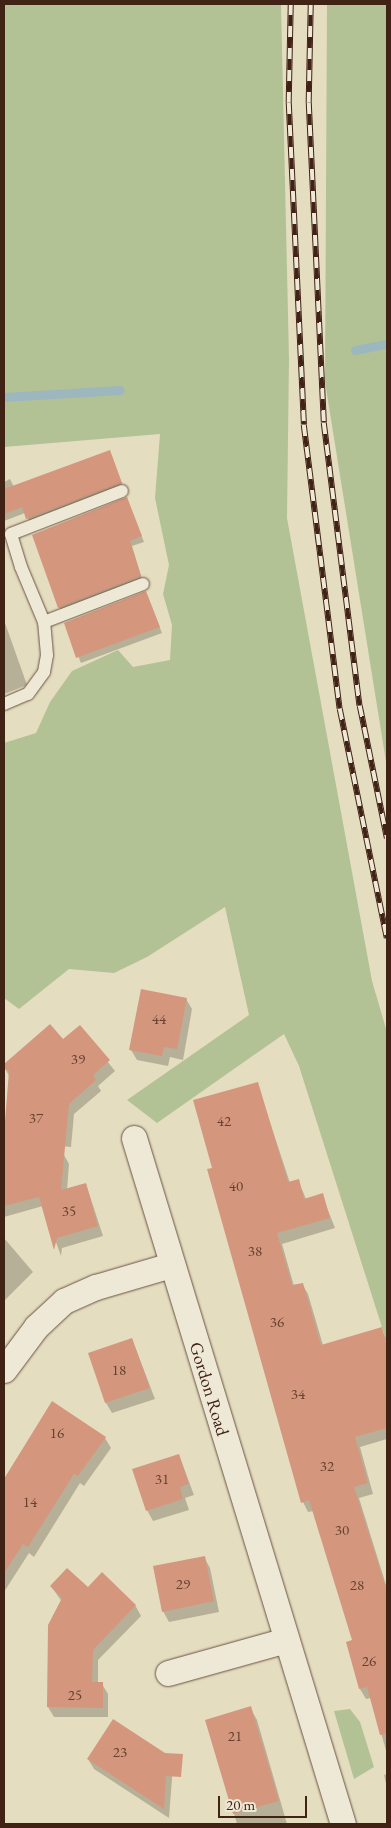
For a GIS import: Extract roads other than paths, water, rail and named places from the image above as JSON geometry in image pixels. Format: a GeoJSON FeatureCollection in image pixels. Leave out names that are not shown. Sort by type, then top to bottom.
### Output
{"type":"FeatureCollection","features":[{"type":"Feature","properties":{"kind":"street","name":"Gordon Road"},"geometry":{"type":"LineString","coordinates":[[134,1138],[171,1265],[344,1824]]}},
{"type":"Feature","properties":{"kind":"street"},"geometry":{"type":"LineString","coordinates":[[4,1370],[36,1327],[64,1300],[96,1287],[171,1265]]}},
{"type":"Feature","properties":{"kind":"street"},"geometry":{"type":"LineString","coordinates":[[168,1673],[286,1640]]}},
{"type":"Feature","properties":{"kind":"lane"},"geometry":{"type":"LineString","coordinates":[[4,704],[28,694],[44,672],[47,655],[44,622],[21,567],[11,534],[122,492]]}},
{"type":"Feature","properties":{"kind":"lane"},"geometry":{"type":"LineString","coordinates":[[44,622],[143,584]]}},
{"type":"Feature","properties":{"kind":"waterway"},"geometry":{"type":"LineString","coordinates":[[355,350],[387,344]]}},
{"type":"Feature","properties":{"kind":"waterway"},"geometry":{"type":"LineString","coordinates":[[4,397],[120,390]]}},
{"type":"Feature","properties":{"kind":"railway"},"geometry":{"type":"LineString","coordinates":[[291,4],[289,103],[304,425],[340,709],[387,938]]}},
{"type":"Feature","properties":{"kind":"railway"},"geometry":{"type":"LineString","coordinates":[[311,4],[309,103],[324,423],[360,706],[387,838]]}}]}
